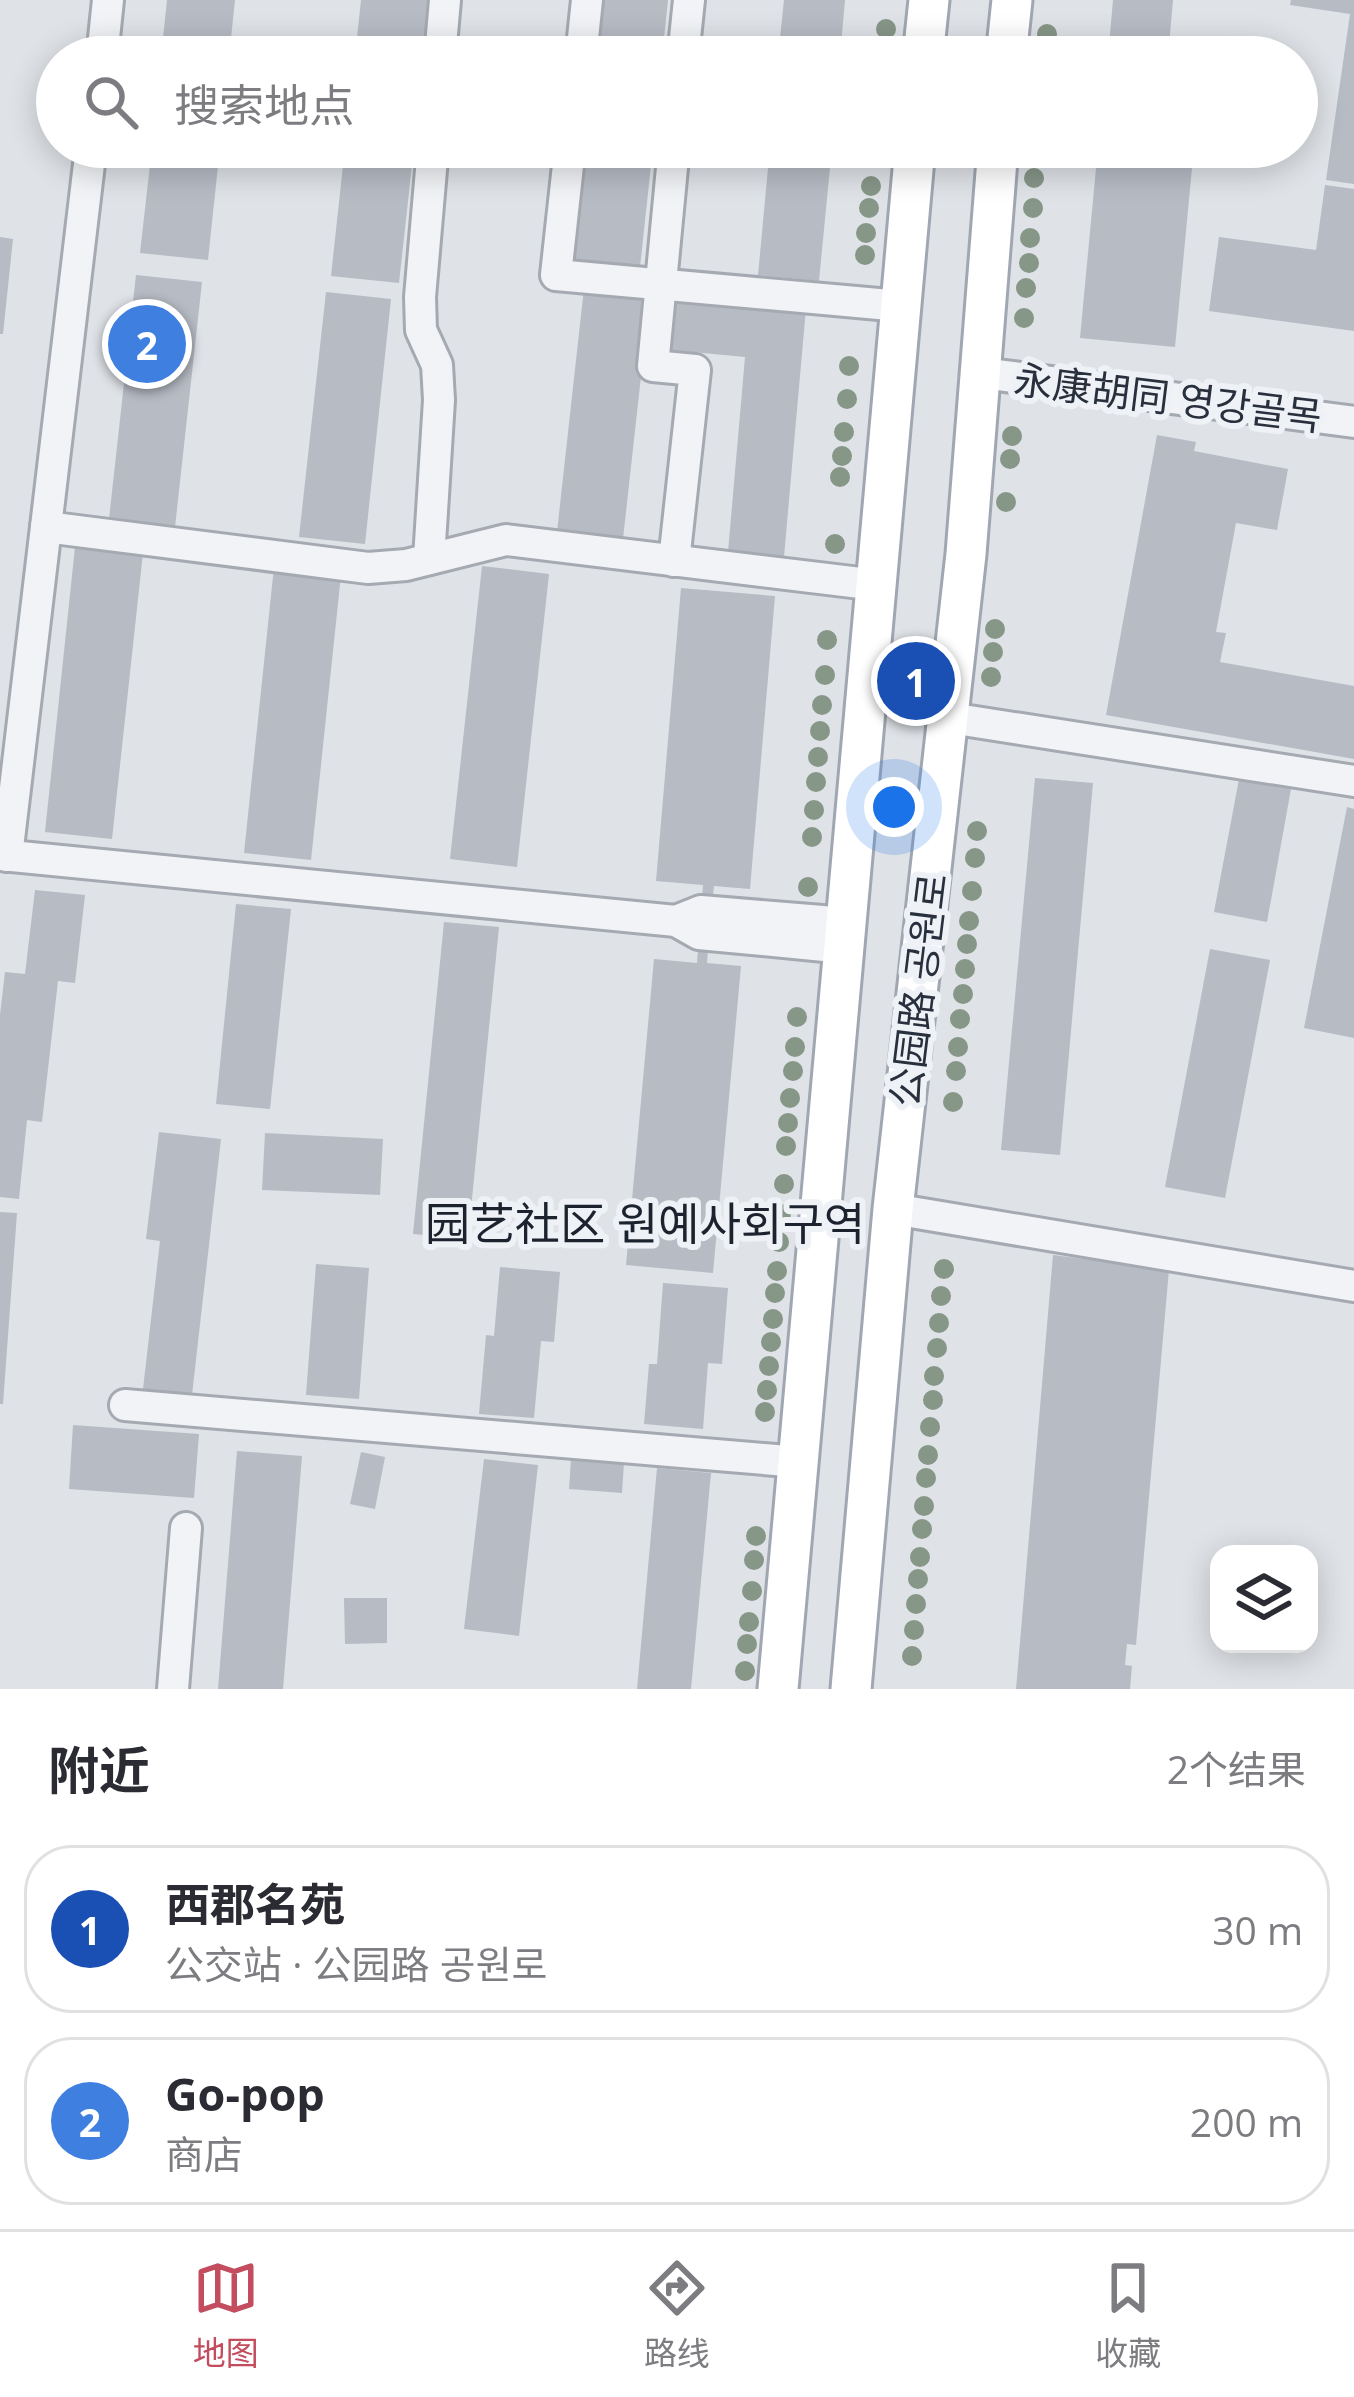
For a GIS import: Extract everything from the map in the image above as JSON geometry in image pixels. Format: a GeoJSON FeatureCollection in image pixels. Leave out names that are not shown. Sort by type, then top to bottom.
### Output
{"type":"FeatureCollection","features":[{"type":"Feature","properties":{"kind":"main road"},"geometry":{"type":"LineString","coordinates":[[925,36],[928,0]]}},
{"type":"Feature","properties":{"kind":"main road"},"geometry":{"type":"LineString","coordinates":[[1008,36],[1012,0]]}},
{"type":"Feature","properties":{"kind":"main road","name":"公园路 공원로"},"geometry":{"type":"LineString","coordinates":[[778,1689],[913,168]]}},
{"type":"Feature","properties":{"kind":"main road","name":"公园路 공원로"},"geometry":{"type":"LineString","coordinates":[[851,1689],[893,1209],[950,718],[997,168]]}},
{"type":"Feature","properties":{"kind":"street"},"geometry":{"type":"LineString","coordinates":[[104,36],[108,0]]}},
{"type":"Feature","properties":{"kind":"street"},"geometry":{"type":"LineString","coordinates":[[442,36],[445,0]]}},
{"type":"Feature","properties":{"kind":"street"},"geometry":{"type":"LineString","coordinates":[[583,36],[587,0]]}},
{"type":"Feature","properties":{"kind":"street"},"geometry":{"type":"LineString","coordinates":[[685,36],[689,0]]}},
{"type":"Feature","properties":{"kind":"street"},"geometry":{"type":"LineString","coordinates":[[89,168],[3,856],[676,921],[701,911],[846,936]]}},
{"type":"Feature","properties":{"kind":"street"},"geometry":{"type":"LineString","coordinates":[[429,559],[439,400],[436,365],[421,330],[420,297],[431,168]]}},
{"type":"Feature","properties":{"kind":"street"},"geometry":{"type":"LineString","coordinates":[[568,168],[556,275],[902,306]]}},
{"type":"Feature","properties":{"kind":"street"},"geometry":{"type":"LineString","coordinates":[[672,168],[653,366],[695,370],[674,561]]}},
{"type":"Feature","properties":{"kind":"street","name":"永康胡同 영강골목"},"geometry":{"type":"LineString","coordinates":[[982,373],[1354,422]]}},
{"type":"Feature","properties":{"kind":"street"},"geometry":{"type":"LineString","coordinates":[[46,527],[368,568],[506,540],[877,585]]}},
{"type":"Feature","properties":{"kind":"street"},"geometry":{"type":"LineString","coordinates":[[950,718],[1354,781]]}},
{"type":"Feature","properties":{"kind":"street"},"geometry":{"type":"LineString","coordinates":[[893,1209],[1354,1286]]}},
{"type":"Feature","properties":{"kind":"street"},"geometry":{"type":"LineString","coordinates":[[125,1405],[800,1462]]}},
{"type":"Feature","properties":{"kind":"street"},"geometry":{"type":"LineString","coordinates":[[173,1689],[186,1528]]}},
{"type":"Feature","properties":{"kind":"building"},"geometry":{"type":"Polygon","coordinates":[[[167,0],[235,0],[231,36],[163,36],[167,0]]]}},
{"type":"Feature","properties":{"kind":"building"},"geometry":{"type":"Polygon","coordinates":[[[361,0],[429,0],[425,36],[357,36],[361,0]]]}},
{"type":"Feature","properties":{"kind":"building"},"geometry":{"type":"Polygon","coordinates":[[[599,0],[668,0],[664,36],[595,36],[599,0]]]}},
{"type":"Feature","properties":{"kind":"building"},"geometry":{"type":"Polygon","coordinates":[[[784,0],[845,0],[842,36],[780,36],[784,0]]]}},
{"type":"Feature","properties":{"kind":"building"},"geometry":{"type":"Polygon","coordinates":[[[1113,0],[1173,0],[1170,36],[1110,36],[1113,0]]]}},
{"type":"Feature","properties":{"kind":"building"},"geometry":{"type":"Polygon","coordinates":[[[1291,0],[1354,0],[1354,184],[1326,180],[1350,14],[1290,5],[1291,0]]]}},
{"type":"Feature","properties":{"kind":"building"},"geometry":{"type":"Polygon","coordinates":[[[150,168],[218,168],[208,260],[140,253],[150,168]]]}},
{"type":"Feature","properties":{"kind":"building"},"geometry":{"type":"Polygon","coordinates":[[[343,168],[412,168],[399,283],[331,276],[343,168]]]}},
{"type":"Feature","properties":{"kind":"building"},"geometry":{"type":"Polygon","coordinates":[[[582,168],[651,168],[640,267],[572,260],[582,168]]]}},
{"type":"Feature","properties":{"kind":"building"},"geometry":{"type":"Polygon","coordinates":[[[768,168],[830,168],[819,281],[758,275],[768,168]]]}},
{"type":"Feature","properties":{"kind":"building"},"geometry":{"type":"Polygon","coordinates":[[[1096,168],[1192,168],[1175,347],[1080,338],[1096,168]]]}},
{"type":"Feature","properties":{"kind":"building"},"geometry":{"type":"Polygon","coordinates":[[[1325,185],[1354,189],[1354,331],[1209,311],[1219,237],[1316,250],[1325,185]]]}},
{"type":"Feature","properties":{"kind":"building"},"geometry":{"type":"Polygon","coordinates":[[[0,237],[13,239],[3,334],[0,334],[0,237]]]}},
{"type":"Feature","properties":{"kind":"building"},"geometry":{"type":"Polygon","coordinates":[[[136,275],[202,282],[175,527],[109,519],[136,275]]]}},
{"type":"Feature","properties":{"kind":"building"},"geometry":{"type":"Polygon","coordinates":[[[584,288],[650,295],[623,539],[557,532],[584,288]]]}},
{"type":"Feature","properties":{"kind":"building"},"geometry":{"type":"Polygon","coordinates":[[[326,292],[391,299],[365,544],[299,537],[326,292]]]}},
{"type":"Feature","properties":{"kind":"building"},"geometry":{"type":"Polygon","coordinates":[[[676,296],[806,308],[784,557],[728,552],[745,357],[671,350],[676,296]]]}},
{"type":"Feature","properties":{"kind":"building"},"geometry":{"type":"Polygon","coordinates":[[[1157,435],[1196,442],[1194,451],[1288,469],[1277,530],[1236,523],[1216,632],[1226,633],[1220,662],[1354,686],[1354,759],[1106,715],[1157,435]]]}},
{"type":"Feature","properties":{"kind":"building"},"geometry":{"type":"Polygon","coordinates":[[[75,547],[143,553],[112,839],[45,832],[75,547]]]}},
{"type":"Feature","properties":{"kind":"building"},"geometry":{"type":"Polygon","coordinates":[[[482,566],[549,574],[517,867],[450,859],[482,566]]]}},
{"type":"Feature","properties":{"kind":"building"},"geometry":{"type":"Polygon","coordinates":[[[274,567],[341,575],[311,860],[244,853],[274,567]]]}},
{"type":"Feature","properties":{"kind":"building"},"geometry":{"type":"Polygon","coordinates":[[[681,588],[775,596],[750,889],[714,886],[711,912],[707,963],[741,966],[713,1273],[626,1265],[654,959],[697,963],[703,885],[656,881],[681,588]]]}},
{"type":"Feature","properties":{"kind":"building"},"geometry":{"type":"Polygon","coordinates":[[[1035,778],[1093,783],[1060,1155],[1001,1150],[1035,778]]]}},
{"type":"Feature","properties":{"kind":"building"},"geometry":{"type":"Polygon","coordinates":[[[1239,779],[1291,789],[1267,922],[1214,912],[1239,779]]]}},
{"type":"Feature","properties":{"kind":"building"},"geometry":{"type":"Polygon","coordinates":[[[1347,807],[1354,809],[1354,1038],[1304,1028],[1347,807]]]}},
{"type":"Feature","properties":{"kind":"building"},"geometry":{"type":"Polygon","coordinates":[[[35,890],[85,895],[75,983],[58,981],[42,1122],[27,1120],[19,1199],[0,1197],[0,1015],[5,972],[25,974],[35,890]]]}},
{"type":"Feature","properties":{"kind":"building"},"geometry":{"type":"Polygon","coordinates":[[[236,904],[291,909],[270,1109],[216,1104],[236,904]]]}},
{"type":"Feature","properties":{"kind":"building"},"geometry":{"type":"Polygon","coordinates":[[[444,922],[499,927],[468,1239],[413,1234],[444,922]]]}},
{"type":"Feature","properties":{"kind":"building"},"geometry":{"type":"Polygon","coordinates":[[[1210,949],[1270,960],[1225,1198],[1165,1187],[1210,949]]]}},
{"type":"Feature","properties":{"kind":"building"},"geometry":{"type":"Polygon","coordinates":[[[159,1132],[221,1139],[192,1395],[143,1389],[160,1241],[146,1239],[159,1132]]]}},
{"type":"Feature","properties":{"kind":"building"},"geometry":{"type":"Polygon","coordinates":[[[265,1133],[383,1139],[380,1195],[262,1190],[265,1133]]]}},
{"type":"Feature","properties":{"kind":"building"},"geometry":{"type":"Polygon","coordinates":[[[0,1212],[17,1213],[3,1404],[0,1404],[0,1212]]]}},
{"type":"Feature","properties":{"kind":"building"},"geometry":{"type":"Polygon","coordinates":[[[1118,1253],[1170,1258],[1136,1645],[1127,1644],[1125,1665],[1132,1666],[1130,1689],[1016,1689],[1053,1255],[1117,1263],[1118,1253]]]}},
{"type":"Feature","properties":{"kind":"building"},"geometry":{"type":"Polygon","coordinates":[[[316,1264],[369,1268],[359,1399],[306,1395],[316,1264]]]}},
{"type":"Feature","properties":{"kind":"building"},"geometry":{"type":"Polygon","coordinates":[[[500,1267],[560,1272],[554,1342],[541,1341],[534,1418],[479,1414],[486,1335],[494,1336],[500,1267]]]}},
{"type":"Feature","properties":{"kind":"building"},"geometry":{"type":"Polygon","coordinates":[[[663,1283],[728,1288],[722,1364],[708,1363],[703,1429],[644,1424],[649,1364],[657,1364],[663,1283]]]}},
{"type":"Feature","properties":{"kind":"building"},"geometry":{"type":"Polygon","coordinates":[[[73,1425],[199,1434],[194,1498],[69,1489],[73,1425]]]}},
{"type":"Feature","properties":{"kind":"building"},"geometry":{"type":"Polygon","coordinates":[[[237,1451],[302,1456],[283,1689],[218,1689],[237,1451]]]}},
{"type":"Feature","properties":{"kind":"building"},"geometry":{"type":"Polygon","coordinates":[[[361,1452],[385,1457],[375,1509],[350,1504],[361,1452]]]}},
{"type":"Feature","properties":{"kind":"building"},"geometry":{"type":"Polygon","coordinates":[[[484,1459],[538,1465],[519,1636],[464,1629],[484,1459]]]}},
{"type":"Feature","properties":{"kind":"building"},"geometry":{"type":"Polygon","coordinates":[[[571,1459],[624,1462],[622,1493],[569,1489],[571,1459]]]}},
{"type":"Feature","properties":{"kind":"building"},"geometry":{"type":"Polygon","coordinates":[[[657,1468],[711,1473],[691,1689],[637,1689],[657,1468]]]}},
{"type":"Feature","properties":{"kind":"building"},"geometry":{"type":"Polygon","coordinates":[[[344,1598],[387,1598],[387,1643],[345,1644],[344,1598]]]}},
{"type":"Feature","properties":{"kind":"place","name":"Go-pop"},"geometry":{"type":"Point","coordinates":[147,344]}},
{"type":"Feature","properties":{"kind":"place","name":"西郡名苑"},"geometry":{"type":"Point","coordinates":[916,681]}},
{"type":"Feature","properties":{"kind":"district","name":"园艺社区 원예사회구역"},"geometry":{"type":"Point","coordinates":[645,1224]}}]}
